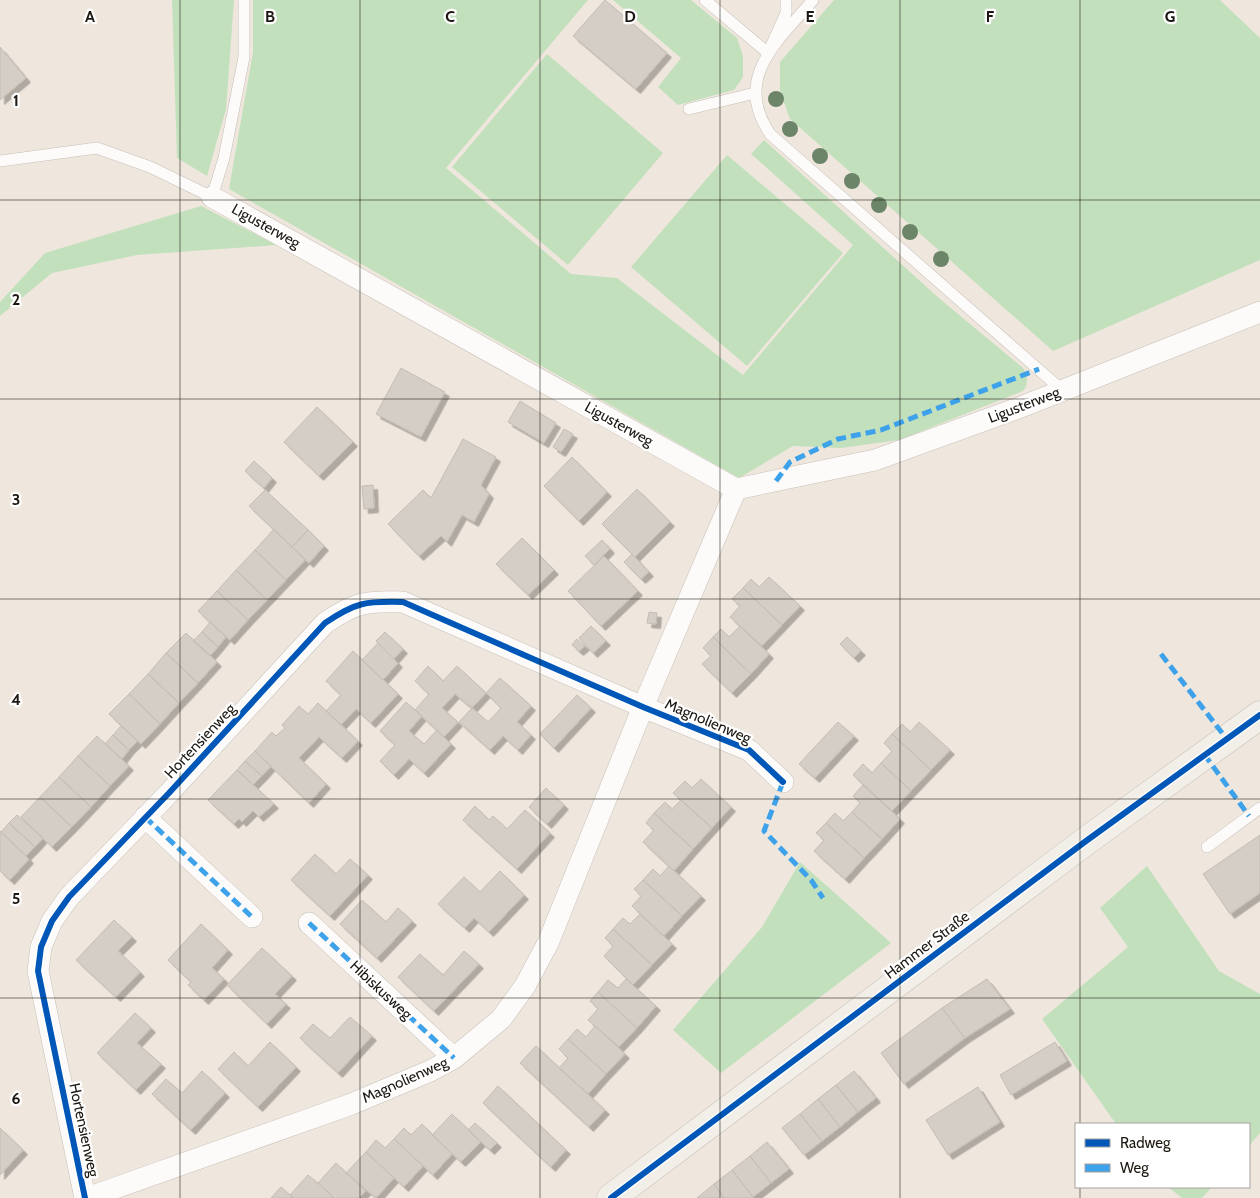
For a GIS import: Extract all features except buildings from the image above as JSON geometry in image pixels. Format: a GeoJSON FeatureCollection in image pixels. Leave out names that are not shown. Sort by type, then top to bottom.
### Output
{"type":"FeatureCollection","features":[{"type":"Feature","properties":{"kind":"main road","name":"Hammer Straße"},"geometry":{"type":"LineString","coordinates":[[611,1198],[1078,846],[1260,715]]}},
{"type":"Feature","properties":{"kind":"street","name":"Ligusterweg"},"geometry":{"type":"LineString","coordinates":[[212,197],[736,490],[875,460],[1063,391],[1260,312]]}},
{"type":"Feature","properties":{"kind":"street","name":"Magnolienweg"},"geometry":{"type":"LineString","coordinates":[[86,1198],[349,1106],[437,1068],[454,1058],[501,1019],[526,986],[548,943],[643,707],[736,490]]}},
{"type":"Feature","properties":{"kind":"street","name":"Hortensienweg"},"geometry":{"type":"LineString","coordinates":[[86,1198],[38,971],[41,947],[52,921],[69,897],[325,623],[348,608],[375,601],[403,602],[643,707]]}},
{"type":"Feature","properties":{"kind":"street","name":"Magnolienweg"},"geometry":{"type":"LineString","coordinates":[[643,707],[749,750],[783,782]]}},
{"type":"Feature","properties":{"kind":"street"},"geometry":{"type":"LineString","coordinates":[[145,817],[252,917]]}},
{"type":"Feature","properties":{"kind":"street","name":"Hibiskusweg"},"geometry":{"type":"LineString","coordinates":[[309,923],[454,1058]]}},
{"type":"Feature","properties":{"kind":"lane"},"geometry":{"type":"LineString","coordinates":[[212,197],[224,158],[244,57],[244,0]]}},
{"type":"Feature","properties":{"kind":"lane"},"geometry":{"type":"LineString","coordinates":[[705,0],[768,52]]}},
{"type":"Feature","properties":{"kind":"lane"},"geometry":{"type":"LineString","coordinates":[[768,52],[813,0]]}},
{"type":"Feature","properties":{"kind":"lane"},"geometry":{"type":"LineString","coordinates":[[786,2],[786,13],[758,72],[755,93],[761,120],[770,134],[1063,391]]}},
{"type":"Feature","properties":{"kind":"lane"},"geometry":{"type":"LineString","coordinates":[[689,109],[755,93]]}},
{"type":"Feature","properties":{"kind":"lane","name":"Ligusterweg"},"geometry":{"type":"LineString","coordinates":[[0,161],[97,148],[150,167],[212,197]]}},
{"type":"Feature","properties":{"kind":"lane"},"geometry":{"type":"LineString","coordinates":[[1207,847],[1260,808]]}},
{"type":"Feature","properties":{"kind":"green space"},"geometry":{"type":"Polygon","coordinates":[[[172,0],[234,0],[226,109],[207,176],[177,158],[172,0]]]}},
{"type":"Feature","properties":{"kind":"green space"},"geometry":{"type":"Polygon","coordinates":[[[253,0],[588,0],[446,168],[571,274],[617,278],[743,375],[853,245],[751,154],[764,140],[940,299],[1023,368],[1027,380],[1025,388],[1023,391],[899,440],[841,448],[793,446],[739,478],[229,189],[253,52],[253,0]]]}},
{"type":"Feature","properties":{"kind":"green space"},"geometry":{"type":"Polygon","coordinates":[[[613,0],[691,0],[737,38],[743,56],[743,77],[734,90],[678,105],[658,87],[681,58],[613,0]]]}},
{"type":"Feature","properties":{"kind":"green space"},"geometry":{"type":"Polygon","coordinates":[[[834,0],[1220,0],[1260,38],[1260,260],[1053,351],[790,119],[780,91],[780,62],[834,0]]]}},
{"type":"Feature","properties":{"kind":"green space"},"geometry":{"type":"Polygon","coordinates":[[[547,54],[663,153],[568,265],[452,167],[547,54]]]}},
{"type":"Feature","properties":{"kind":"green space"},"geometry":{"type":"Polygon","coordinates":[[[727,155],[843,253],[747,366],[631,267],[727,155]]]}},
{"type":"Feature","properties":{"kind":"green space"},"geometry":{"type":"Polygon","coordinates":[[[201,206],[277,245],[137,255],[52,273],[0,316],[0,302],[45,253],[201,206]]]}},
{"type":"Feature","properties":{"kind":"green space"},"geometry":{"type":"Polygon","coordinates":[[[800,862],[891,943],[721,1073],[673,1030],[762,927],[800,862]]]}},
{"type":"Feature","properties":{"kind":"green space"},"geometry":{"type":"Polygon","coordinates":[[[1147,866],[1219,971],[1260,994],[1260,1133],[1250,1145],[1250,1123],[1115,1123],[1042,1019],[1128,947],[1100,908],[1147,866]]]}},
{"type":"Feature","properties":{"kind":"green space"},"geometry":{"type":"Polygon","coordinates":[[[1169,1188],[1211,1188],[1202,1198],[1182,1198],[1169,1188]]]}},
{"type":"Feature","properties":{"kind":"marked path"},"geometry":{"type":"LineString","coordinates":[[776,481],[790,462],[838,439],[881,430],[1039,369]]}},
{"type":"Feature","properties":{"kind":"marked path"},"geometry":{"type":"LineString","coordinates":[[1161,654],[1226,738]]}},
{"type":"Feature","properties":{"kind":"marked path"},"geometry":{"type":"LineString","coordinates":[[1204,754],[1249,816]]}},
{"type":"Feature","properties":{"kind":"marked path"},"geometry":{"type":"LineString","coordinates":[[783,782],[764,831],[811,880],[823,898]]}},
{"type":"Feature","properties":{"kind":"marked path"},"geometry":{"type":"LineString","coordinates":[[145,817],[252,917]]}},
{"type":"Feature","properties":{"kind":"marked path"},"geometry":{"type":"LineString","coordinates":[[309,923],[454,1058]]}},
{"type":"Feature","properties":{"kind":"cycle path"},"geometry":{"type":"LineString","coordinates":[[85,1198],[38,971],[41,947],[52,921],[69,897],[169,793],[325,623],[336,616],[362,604],[403,602],[643,707],[749,750],[783,782]]}},
{"type":"Feature","properties":{"kind":"cycle path"},"geometry":{"type":"LineString","coordinates":[[611,1198],[1086,841],[1260,715]]}}]}
